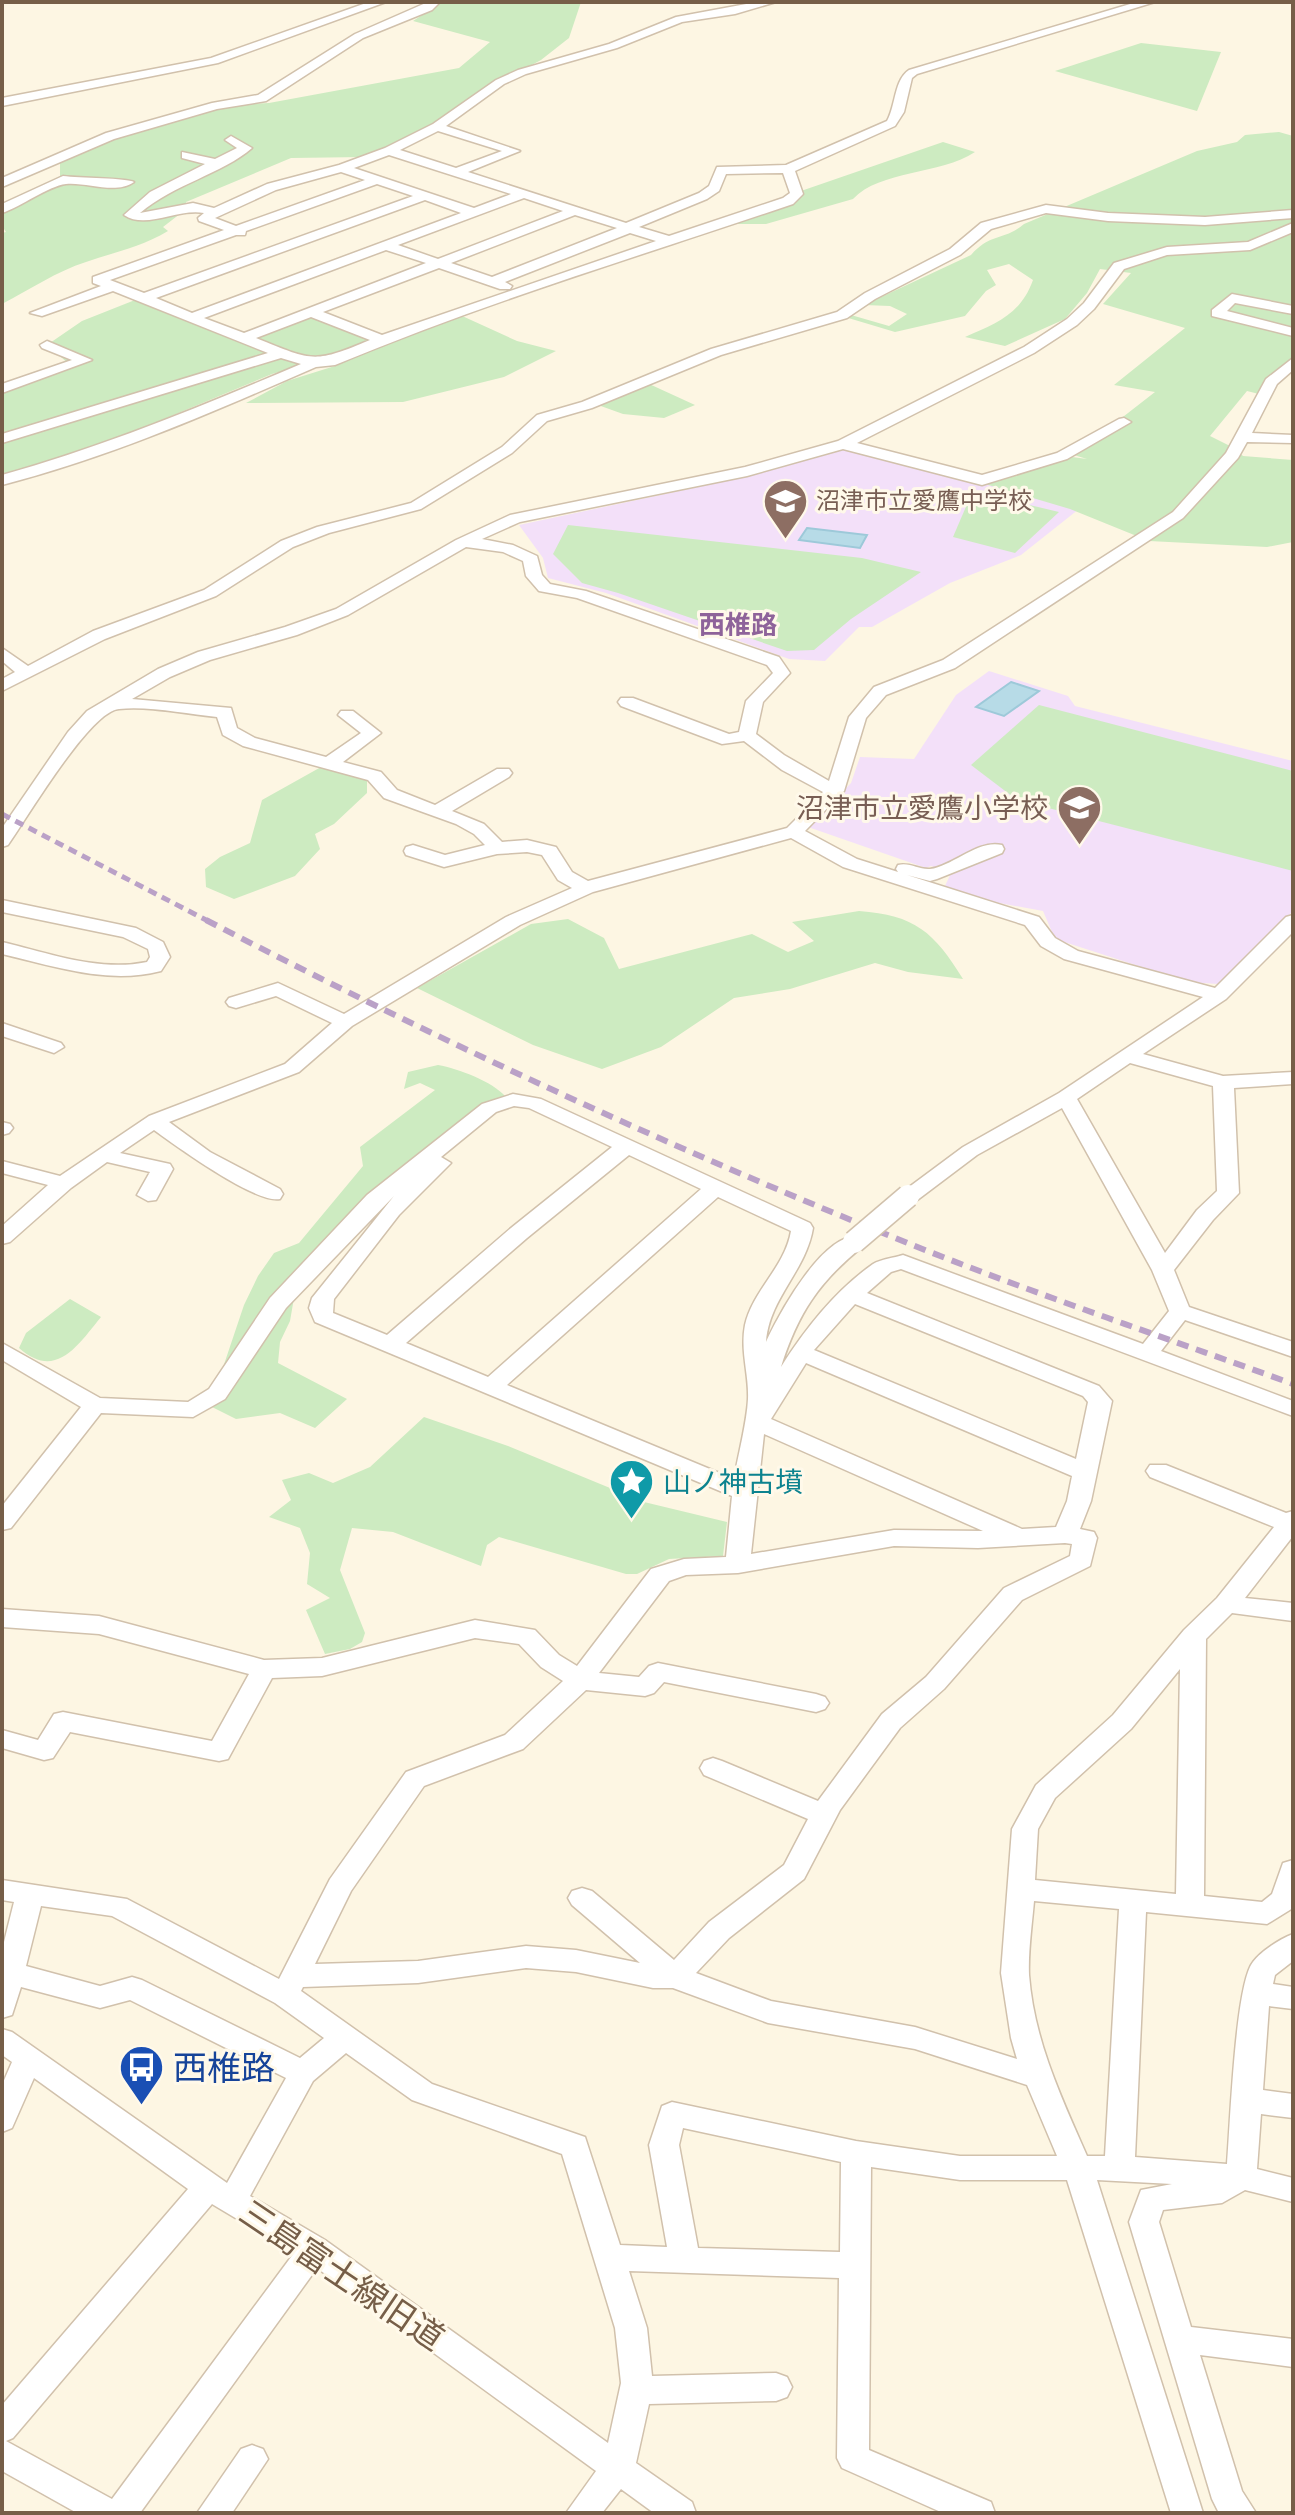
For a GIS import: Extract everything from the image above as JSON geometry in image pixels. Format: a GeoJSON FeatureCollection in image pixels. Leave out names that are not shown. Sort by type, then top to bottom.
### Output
{"type":"FeatureCollection","features":[{"type":"Feature","properties":{"kind":"street"},"geometry":{"type":"LineString","coordinates":[[2,102],[214,61],[322,20],[380,2]]}},
{"type":"Feature","properties":{"kind":"street"},"geometry":{"type":"LineString","coordinates":[[2,183],[110,136],[216,106],[262,98],[359,36],[420,11],[434,2]]}},
{"type":"Feature","properties":{"kind":"street"},"geometry":{"type":"LineString","coordinates":[[332,265],[204,218],[258,190],[342,168],[389,151],[437,127],[500,82],[522,72],[613,46],[680,19],[770,2]]}},
{"type":"Feature","properties":{"kind":"street"},"geometry":{"type":"LineString","coordinates":[[492,282],[703,196],[715,188],[721,170],[788,169],[891,123],[898,112],[907,76],[913,72],[1149,2]]}},
{"type":"Feature","properties":{"kind":"street"},"geometry":{"type":"LineString","coordinates":[[437,127],[514,151],[455,173]]}},
{"type":"Feature","properties":{"kind":"street"},"geometry":{"type":"LineString","coordinates":[[216,212],[193,207],[139,217],[130,215],[154,195],[246,148],[231,140]]}},
{"type":"Feature","properties":{"kind":"street"},"geometry":{"type":"LineString","coordinates":[[389,151],[673,242]]}},
{"type":"Feature","properties":{"kind":"street"},"geometry":{"type":"LineString","coordinates":[[186,155],[218,164]]}},
{"type":"Feature","properties":{"kind":"street"},"geometry":{"type":"LineString","coordinates":[[286,165],[313,174]]}},
{"type":"Feature","properties":{"kind":"street"},"geometry":{"type":"LineString","coordinates":[[13,166],[34,169]]}},
{"type":"Feature","properties":{"kind":"street"},"geometry":{"type":"LineString","coordinates":[[342,168],[472,212]]}},
{"type":"Feature","properties":{"kind":"street"},"geometry":{"type":"LineString","coordinates":[[2,480],[84,457],[157,430],[314,363],[330,362],[437,317],[673,242],[788,201],[797,194],[788,169]]}},
{"type":"Feature","properties":{"kind":"street"},"geometry":{"type":"LineString","coordinates":[[2,209],[63,180],[90,184],[128,182]]}},
{"type":"Feature","properties":{"kind":"street"},"geometry":{"type":"LineString","coordinates":[[314,363],[281,353],[98,280],[376,180]]}},
{"type":"Feature","properties":{"kind":"street"},"geometry":{"type":"LineString","coordinates":[[193,317],[521,195]]}},
{"type":"Feature","properties":{"kind":"street"},"geometry":{"type":"LineString","coordinates":[[144,298],[425,196]]}},
{"type":"Feature","properties":{"kind":"street"},"geometry":{"type":"LineString","coordinates":[[2,686],[99,635],[210,593],[287,544],[323,530],[416,506],[507,450],[542,418],[587,405],[716,352],[842,315],[870,296],[955,252],[986,226],[1046,209],[1108,217],[1205,221],[1293,214]]}},
{"type":"Feature","properties":{"kind":"street"},"geometry":{"type":"LineString","coordinates":[[244,338],[574,211]]}},
{"type":"Feature","properties":{"kind":"street"},"geometry":{"type":"LineString","coordinates":[[2,841],[74,736],[93,715],[164,673],[204,656],[291,631],[342,612],[462,543],[515,518],[747,471],[843,444],[1029,350],[1072,322],[1089,306],[1119,266],[1167,251],[1250,246],[1293,227]]}},
{"type":"Feature","properties":{"kind":"street"},"geometry":{"type":"LineString","coordinates":[[385,245],[522,291]]}},
{"type":"Feature","properties":{"kind":"street"},"geometry":{"type":"LineString","coordinates":[[37,313],[113,286]]}},
{"type":"Feature","properties":{"kind":"street"},"geometry":{"type":"LineString","coordinates":[[1293,310],[1232,298],[1217,313],[1293,332]]}},
{"type":"Feature","properties":{"kind":"street"},"geometry":{"type":"LineString","coordinates":[[310,312],[382,340]]}},
{"type":"Feature","properties":{"kind":"street"},"geometry":{"type":"LineString","coordinates":[[2,389],[85,360],[47,345]]}},
{"type":"Feature","properties":{"kind":"street"},"geometry":{"type":"LineString","coordinates":[[2,439],[281,353]]}},
{"type":"Feature","properties":{"kind":"street"},"geometry":{"type":"LineString","coordinates":[[799,836],[835,791],[858,717],[880,691],[949,664],[1178,515],[1233,455],[1271,382],[1293,362]]}},
{"type":"Feature","properties":{"kind":"street"},"geometry":{"type":"LineString","coordinates":[[2,373],[25,381]]}},
{"type":"Feature","properties":{"kind":"street"},"geometry":{"type":"LineString","coordinates":[[843,444],[982,480],[1062,456],[1124,422]]}},
{"type":"Feature","properties":{"kind":"street"},"geometry":{"type":"LineString","coordinates":[[1243,437],[1293,439]]}},
{"type":"Feature","properties":{"kind":"street"},"geometry":{"type":"LineString","coordinates":[[462,543],[501,545],[518,551],[531,559],[534,576],[545,588],[580,594],[773,661],[782,673],[755,701],[747,735]]}},
{"type":"Feature","properties":{"kind":"street"},"geometry":{"type":"LineString","coordinates":[[2,653],[25,672]]}},
{"type":"Feature","properties":{"kind":"street"},"geometry":{"type":"LineString","coordinates":[[627,702],[728,740],[747,735]]}},
{"type":"Feature","properties":{"kind":"street"},"geometry":{"type":"LineString","coordinates":[[113,703],[225,712],[229,731],[249,742],[375,776],[377,784],[389,796],[439,811],[474,826],[497,848]]}},
{"type":"Feature","properties":{"kind":"street"},"geometry":{"type":"LineString","coordinates":[[328,764],[372,733],[372,730],[347,715]]}},
{"type":"Feature","properties":{"kind":"street"},"geometry":{"type":"LineString","coordinates":[[747,735],[767,754],[835,791]]}},
{"type":"Feature","properties":{"kind":"street"},"geometry":{"type":"LineString","coordinates":[[439,811],[503,773]]}},
{"type":"Feature","properties":{"kind":"street"},"geometry":{"type":"LineString","coordinates":[[799,836],[850,863],[1032,921],[1041,938],[1053,948],[1071,955],[1219,995]]}},
{"type":"Feature","properties":{"kind":"street"},"geometry":{"type":"LineString","coordinates":[[2,1237],[63,1183],[154,1121],[292,1068],[345,1022],[513,921],[586,888],[669,863],[799,836],[817,837],[911,872],[930,875],[995,849]]}},
{"type":"Feature","properties":{"kind":"street"},"geometry":{"type":"LineString","coordinates":[[413,851],[444,861],[497,848],[527,846],[549,851],[565,876],[586,888]]}},
{"type":"Feature","properties":{"kind":"street"},"geometry":{"type":"LineString","coordinates":[[2,906],[129,932],[156,946],[160,957],[154,967],[139,971],[112,971],[2,948]]}},
{"type":"Feature","properties":{"kind":"street"},"geometry":{"type":"LineString","coordinates":[[738,1565],[744,1492],[776,1339],[797,1298],[832,1255],[854,1242],[908,1196],[970,1151],[1066,1097],[1219,995],[1293,921]]}},
{"type":"Feature","properties":{"kind":"street"},"geometry":{"type":"LineString","coordinates":[[236,1002],[278,989],[345,1022]]}},
{"type":"Feature","properties":{"kind":"street"},"geometry":{"type":"LineString","coordinates":[[2,1029],[54,1047]]}},
{"type":"Feature","properties":{"kind":"street"},"geometry":{"type":"LineString","coordinates":[[1126,1056],[1223,1082],[1293,1078]]}},
{"type":"Feature","properties":{"kind":"street"},"geometry":{"type":"LineString","coordinates":[[1163,1270],[1205,1215],[1228,1193],[1223,1082]]}},
{"type":"Feature","properties":{"kind":"street"},"geometry":{"type":"LineString","coordinates":[[1066,1097],[1163,1270],[1180,1311],[1293,1350]]}},
{"type":"Feature","properties":{"kind":"street"},"geometry":{"type":"LineString","coordinates":[[2,1350],[95,1405],[193,1410],[204,1405],[217,1394],[278,1303],[375,1200],[476,1117],[513,1100],[534,1103],[802,1228],[801,1246],[757,1321],[754,1359],[759,1414]]}},
{"type":"Feature","properties":{"kind":"street"},"geometry":{"type":"LineString","coordinates":[[513,1100],[481,1124],[391,1210],[323,1298],[320,1308],[323,1317],[744,1492]]}},
{"type":"Feature","properties":{"kind":"street"},"geometry":{"type":"LineString","coordinates":[[154,1121],[203,1156],[272,1194]]}},
{"type":"Feature","properties":{"kind":"street"},"geometry":{"type":"LineString","coordinates":[[390,1345],[519,1233],[627,1146]]}},
{"type":"Feature","properties":{"kind":"street"},"geometry":{"type":"LineString","coordinates":[[103,1155],[162,1169],[148,1195]]}},
{"type":"Feature","properties":{"kind":"street"},"geometry":{"type":"LineString","coordinates":[[2,1167],[63,1183]]}},
{"type":"Feature","properties":{"kind":"street"},"geometry":{"type":"LineString","coordinates":[[489,1388],[715,1188]]}},
{"type":"Feature","properties":{"kind":"street"},"geometry":{"type":"LineString","coordinates":[[759,1414],[801,1353],[851,1295],[883,1267],[903,1262],[1293,1409]]}},
{"type":"Feature","properties":{"kind":"street"},"geometry":{"type":"LineString","coordinates":[[851,1295],[1091,1391],[1100,1401],[1079,1501],[1065,1535]]}},
{"type":"Feature","properties":{"kind":"street"},"geometry":{"type":"LineString","coordinates":[[278,1303],[320,1308]]}},
{"type":"Feature","properties":{"kind":"street"},"geometry":{"type":"LineString","coordinates":[[1147,1354],[1180,1311]]}},
{"type":"Feature","properties":{"kind":"street"},"geometry":{"type":"LineString","coordinates":[[801,1353],[1085,1472]]}},
{"type":"Feature","properties":{"kind":"street"},"geometry":{"type":"LineString","coordinates":[[2,1522],[95,1405]]}},
{"type":"Feature","properties":{"kind":"street"},"geometry":{"type":"LineString","coordinates":[[759,1414],[1020,1538]]}},
{"type":"Feature","properties":{"kind":"street"},"geometry":{"type":"LineString","coordinates":[[1158,1471],[1292,1523],[1226,1604],[1193,1636],[1122,1722],[1045,1792],[1025,1829],[1015,1973],[1025,2038],[1038,2077],[1078,2169],[1187,2513]]}},
{"type":"Feature","properties":{"kind":"street"},"geometry":{"type":"LineString","coordinates":[[1065,1535],[1085,1538],[1081,1560],[1013,1594],[935,1683],[891,1721],[824,1815],[794,1872],[719,1930],[675,1977],[653,1977],[576,1961],[526,1957],[289,1986],[340,1886],[415,1779],[514,1742],[580,1680],[660,1575],[684,1567],[738,1565],[894,1538],[1065,1535]]}},
{"type":"Feature","properties":{"kind":"street"},"geometry":{"type":"LineString","coordinates":[[1226,1604],[1293,1612]]}},
{"type":"Feature","properties":{"kind":"street"},"geometry":{"type":"LineString","coordinates":[[2,1618],[99,1625],[264,1669],[322,1667],[475,1629],[526,1636],[550,1661],[580,1680],[645,1687],[663,1664],[816,1703]]}},
{"type":"Feature","properties":{"kind":"street"},"geometry":{"type":"LineString","coordinates":[[1190,1904],[1193,1636]]}},
{"type":"Feature","properties":{"kind":"street"},"geometry":{"type":"LineString","coordinates":[[2,1739],[44,1751],[63,1721],[219,1752],[264,1669]]}},
{"type":"Feature","properties":{"kind":"street"},"geometry":{"type":"LineString","coordinates":[[713,1768],[824,1815]]}},
{"type":"Feature","properties":{"kind":"street"},"geometry":{"type":"LineString","coordinates":[[1021,1889],[1267,1913],[1284,1900],[1293,1870]]}},
{"type":"Feature","properties":{"kind":"street"},"geometry":{"type":"LineString","coordinates":[[2,2007],[10,1973],[16,1891],[117,1906],[289,1986],[344,2038],[422,2092],[574,2146],[631,2328],[636,2390],[619,2468],[582,2513]]}},
{"type":"Feature","properties":{"kind":"street"},"geometry":{"type":"LineString","coordinates":[[582,1898],[675,1977],[768,2012],[915,2038],[1038,2077]]}},
{"type":"Feature","properties":{"kind":"street"},"geometry":{"type":"LineString","coordinates":[[1119,2168],[1133,1901]]}},
{"type":"Feature","properties":{"kind":"street"},"geometry":{"type":"LineString","coordinates":[[1241,2177],[1256,1993],[1263,1969],[1293,1945]]}},
{"type":"Feature","properties":{"kind":"street"},"geometry":{"type":"LineString","coordinates":[[10,1973],[100,1997],[132,1988],[303,2073]]}},
{"type":"Feature","properties":{"kind":"street"},"geometry":{"type":"LineString","coordinates":[[1256,1993],[1293,1998]]}},
{"type":"Feature","properties":{"kind":"street"},"geometry":{"type":"LineString","coordinates":[[2,2428],[220,2194],[303,2073],[344,2038]]}},
{"type":"Feature","properties":{"kind":"street","name":"三島富士線旧道"},"geometry":{"type":"LineString","coordinates":[[2,2040],[220,2194],[314,2249],[680,2513]]}},
{"type":"Feature","properties":{"kind":"street"},"geometry":{"type":"LineString","coordinates":[[2,2120],[28,2058]]}},
{"type":"Feature","properties":{"kind":"street"},"geometry":{"type":"LineString","coordinates":[[1245,2100],[1293,2106]]}},
{"type":"Feature","properties":{"kind":"street"},"geometry":{"type":"LineString","coordinates":[[685,2261],[664,2145],[672,2114],[856,2153],[960,2168],[1119,2168],[1241,2177],[1293,2190]]}},
{"type":"Feature","properties":{"kind":"street"},"geometry":{"type":"LineString","coordinates":[[856,2153],[853,2458],[979,2513]]}},
{"type":"Feature","properties":{"kind":"street"},"geometry":{"type":"LineString","coordinates":[[1240,2513],[1228,2499],[1144,2222],[1152,2199],[1222,2191],[1241,2177]]}},
{"type":"Feature","properties":{"kind":"street"},"geometry":{"type":"LineString","coordinates":[[121,2513],[314,2249]]}},
{"type":"Feature","properties":{"kind":"street"},"geometry":{"type":"LineString","coordinates":[[609,2258],[854,2265]]}},
{"type":"Feature","properties":{"kind":"street"},"geometry":{"type":"LineString","coordinates":[[1181,2339],[1293,2353]]}},
{"type":"Feature","properties":{"kind":"street"},"geometry":{"type":"LineString","coordinates":[[636,2390],[776,2387]]}},
{"type":"Feature","properties":{"kind":"street"},"geometry":{"type":"LineString","coordinates":[[2,2454],[107,2513]]}},
{"type":"Feature","properties":{"kind":"street"},"geometry":{"type":"LineString","coordinates":[[213,2513],[252,2459]]}},
{"type":"Feature","properties":{"kind":"shaded area","name":"沼津市立愛鷹中学校"},"geometry":{"type":"Polygon","coordinates":[[[846,447],[1079,509],[1021,555],[950,583],[872,627],[859,627],[825,661],[789,659],[606,593],[548,578],[543,558],[519,525],[698,487],[846,447]]]}},
{"type":"Feature","properties":{"kind":"shaded area","name":"沼津市立愛鷹小学校"},"geometry":{"type":"Polygon","coordinates":[[[989,671],[1068,696],[1075,706],[1293,761],[1293,911],[1218,984],[1188,982],[1055,939],[1043,911],[983,900],[945,886],[951,873],[931,866],[926,868],[808,827],[851,783],[860,757],[914,759],[956,695],[989,671]]]}},
{"type":"Feature","properties":{"kind":"green space"},"geometry":{"type":"Polygon","coordinates":[[[442,2],[581,2],[569,38],[541,60],[429,127],[364,157],[291,158],[186,202],[185,210],[163,227],[168,231],[158,237],[64,270],[2,304],[2,233],[6,232],[2,226],[2,214],[27,202],[60,176],[60,161],[88,147],[234,105],[269,103],[459,68],[490,42],[413,21],[442,2]]]}},
{"type":"Feature","properties":{"kind":"green space"},"geometry":{"type":"Polygon","coordinates":[[[1141,43],[1221,52],[1197,111],[1055,71],[1141,43]]]}},
{"type":"Feature","properties":{"kind":"green space"},"geometry":{"type":"Polygon","coordinates":[[[1279,132],[1293,136],[1293,366],[1259,394],[1247,391],[1210,436],[1243,456],[1293,460],[1293,542],[1267,547],[1149,541],[1070,509],[975,481],[1072,457],[1087,459],[1074,455],[1155,392],[1114,385],[1185,328],[1103,304],[1131,273],[1100,269],[1087,293],[1065,319],[1005,346],[965,337],[1006,316],[1028,292],[1033,280],[1009,264],[987,270],[996,285],[986,291],[965,316],[895,332],[845,317],[851,315],[889,326],[907,314],[890,306],[864,305],[971,255],[984,243],[1024,224],[1197,151],[1237,142],[1245,135],[1279,132]]]}},
{"type":"Feature","properties":{"kind":"green space"},"geometry":{"type":"Polygon","coordinates":[[[943,142],[975,152],[945,165],[894,177],[853,199],[766,224],[733,224],[745,214],[801,191],[943,142]]]}},
{"type":"Feature","properties":{"kind":"green space"},"geometry":{"type":"Polygon","coordinates":[[[135,300],[244,338],[309,314],[381,339],[460,315],[517,341],[556,351],[504,377],[403,402],[246,403],[287,381],[338,365],[377,343],[272,374],[63,461],[2,476],[2,389],[69,364],[47,345],[82,321],[135,300]]]}},
{"type":"Feature","properties":{"kind":"green space"},"geometry":{"type":"Polygon","coordinates":[[[647,383],[695,405],[664,418],[623,414],[598,405],[647,383]]]}},
{"type":"Feature","properties":{"kind":"green space"},"geometry":{"type":"Polygon","coordinates":[[[988,495],[1059,512],[1015,553],[953,537],[968,502],[988,495]]]}},
{"type":"Feature","properties":{"kind":"green space"},"geometry":{"type":"Polygon","coordinates":[[[568,525],[862,558],[921,572],[851,619],[814,650],[787,651],[582,583],[553,554],[568,525]]]}},
{"type":"Feature","properties":{"kind":"green space"},"geometry":{"type":"Polygon","coordinates":[[[1039,705],[1293,771],[1293,871],[1017,800],[971,765],[1039,705]]]}},
{"type":"Feature","properties":{"kind":"green space"},"geometry":{"type":"Polygon","coordinates":[[[321,767],[367,780],[367,793],[334,824],[315,834],[320,849],[295,876],[234,899],[206,887],[205,869],[220,857],[250,843],[262,800],[321,767]]]}},
{"type":"Feature","properties":{"kind":"green space"},"geometry":{"type":"Polygon","coordinates":[[[859,911],[895,917],[921,929],[942,949],[963,979],[908,972],[875,963],[790,989],[734,998],[661,1047],[602,1069],[533,1045],[417,988],[531,924],[568,919],[604,938],[619,969],[752,934],[788,952],[814,941],[792,922],[859,911]]]}},
{"type":"Feature","properties":{"kind":"green space"},"geometry":{"type":"Polygon","coordinates":[[[438,1065],[475,1076],[506,1097],[298,1275],[290,1321],[280,1342],[278,1363],[347,1399],[315,1428],[280,1413],[236,1419],[210,1406],[244,1305],[258,1276],[274,1253],[299,1243],[363,1166],[360,1147],[435,1090],[420,1083],[404,1089],[408,1072],[438,1065]]]}},
{"type":"Feature","properties":{"kind":"green space"},"geometry":{"type":"Polygon","coordinates":[[[70,1299],[101,1317],[75,1348],[55,1360],[44,1361],[19,1348],[26,1333],[70,1299]]]}},
{"type":"Feature","properties":{"kind":"green space"},"geometry":{"type":"Polygon","coordinates":[[[424,1417],[508,1446],[644,1502],[727,1522],[723,1556],[669,1559],[637,1574],[626,1574],[499,1537],[487,1545],[481,1566],[393,1532],[352,1528],[340,1570],[365,1633],[362,1642],[350,1649],[325,1654],[306,1610],[330,1598],[307,1584],[310,1553],[300,1528],[269,1517],[291,1500],[282,1480],[309,1473],[333,1483],[370,1467],[424,1417]]]}},
{"type":"Feature","properties":{"kind":"water"},"geometry":{"type":"Polygon","coordinates":[[[807,528],[867,535],[860,548],[799,540],[807,528]]]}},
{"type":"Feature","properties":{"kind":"water"},"geometry":{"type":"Polygon","coordinates":[[[1011,682],[1039,691],[1004,716],[976,707],[1011,682]]]}},
{"type":"Feature","properties":{"kind":"railway"},"geometry":{"type":"LineString","coordinates":[[2,814],[210,922]]}},
{"type":"Feature","properties":{"kind":"railway"},"geometry":{"type":"LineString","coordinates":[[206,920],[473,1053],[746,1176],[975,1269],[1293,1384]]}},
{"type":"Feature","properties":{"kind":"place","name":"沼津市立愛鷹中学校"},"geometry":{"type":"Point","coordinates":[785,540]}},
{"type":"Feature","properties":{"kind":"place","name":"沼津市立愛鷹小学校"},"geometry":{"type":"Point","coordinates":[1079,847]}},
{"type":"Feature","properties":{"kind":"place","name":"山ノ神古墳"},"geometry":{"type":"Point","coordinates":[632,1521]}},
{"type":"Feature","properties":{"kind":"place","name":"西椎路"},"geometry":{"type":"Point","coordinates":[142,2107]}},
{"type":"Feature","properties":{"kind":"district","name":"西椎路"},"geometry":{"type":"Point","coordinates":[738,625]}}]}
